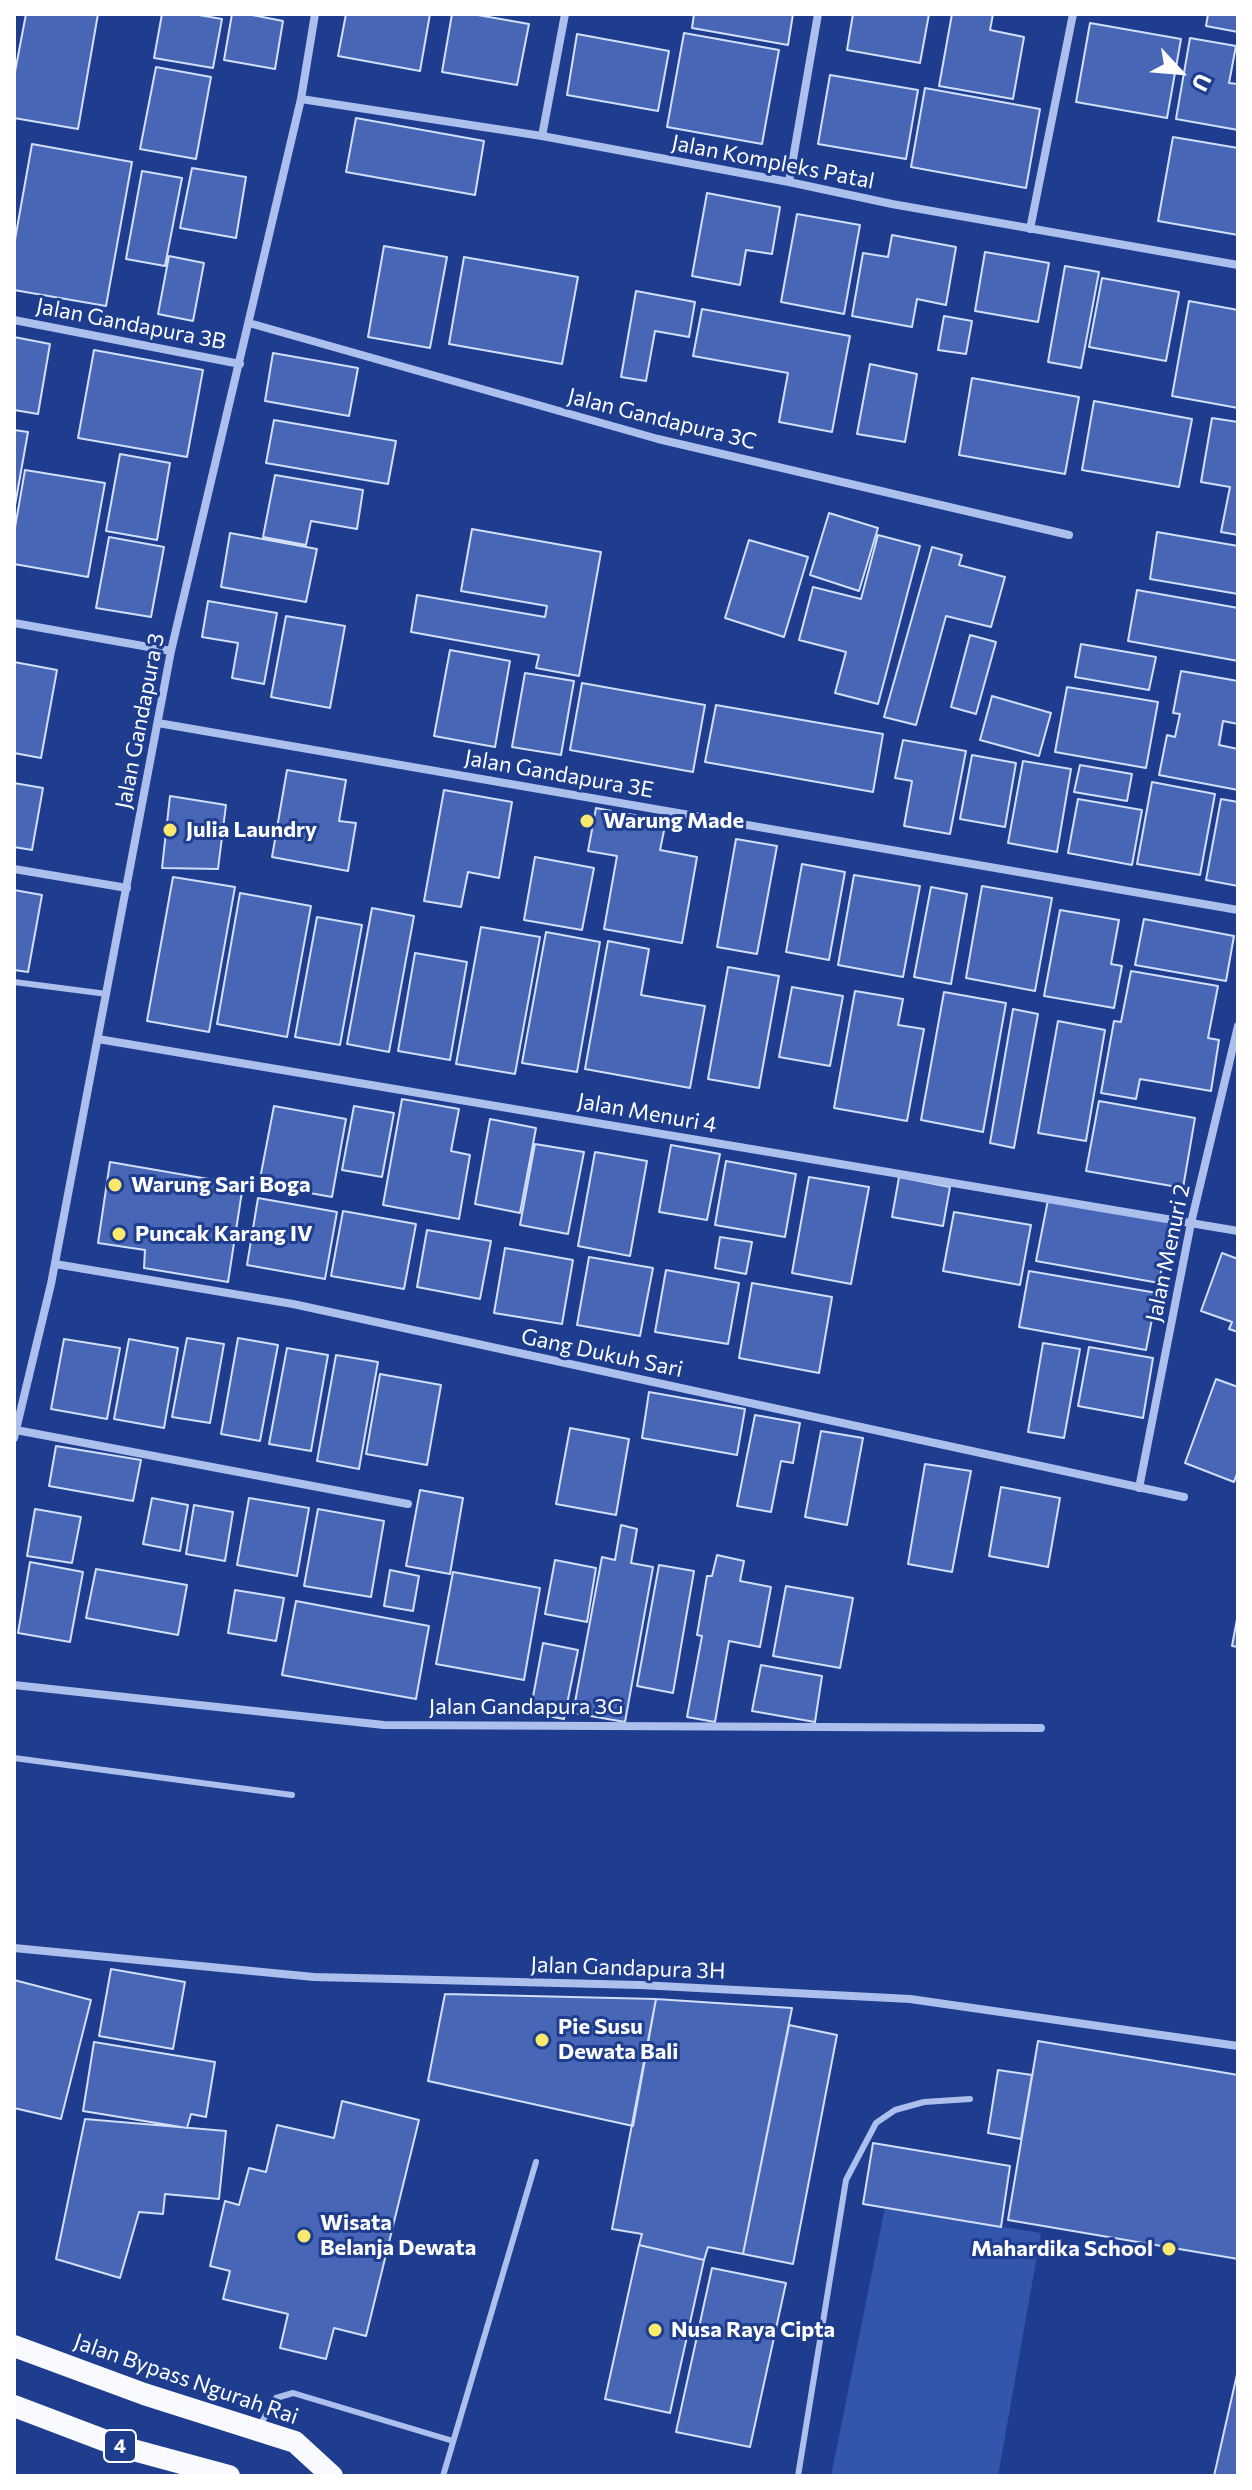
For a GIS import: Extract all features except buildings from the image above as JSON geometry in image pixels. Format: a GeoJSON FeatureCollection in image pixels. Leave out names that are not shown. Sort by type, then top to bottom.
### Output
{"type":"FeatureCollection","features":[{"type":"Feature","properties":{"kind":"highway","name":"Jalan Bypass Ngurah Rai"},"geometry":{"type":"LineString","coordinates":[[14,2346],[144,2394],[295,2442],[332,2476]]}},
{"type":"Feature","properties":{"kind":"highway","name":"4"},"geometry":{"type":"LineString","coordinates":[[14,2406],[122,2447],[229,2476]]}},
{"type":"Feature","properties":{"kind":"street","name":"Jalan Gandapura 3"},"geometry":{"type":"LineString","coordinates":[[15,1434],[55,1264],[171,651],[301,99],[315,14]]}},
{"type":"Feature","properties":{"kind":"street"},"geometry":{"type":"LineString","coordinates":[[542,136],[565,14]]}},
{"type":"Feature","properties":{"kind":"street"},"geometry":{"type":"LineString","coordinates":[[789,182],[818,14]]}},
{"type":"Feature","properties":{"kind":"street"},"geometry":{"type":"LineString","coordinates":[[1030,229],[1073,14]]}},
{"type":"Feature","properties":{"kind":"street","name":"Jalan Kompleks Patal"},"geometry":{"type":"LineString","coordinates":[[301,99],[542,136],[892,204],[1238,265]]}},
{"type":"Feature","properties":{"kind":"street","name":"Jalan Gandapura 3B"},"geometry":{"type":"LineString","coordinates":[[14,320],[240,364]]}},
{"type":"Feature","properties":{"kind":"street","name":"Jalan Gandapura 3C"},"geometry":{"type":"LineString","coordinates":[[249,323],[658,439],[1069,535]]}},
{"type":"Feature","properties":{"kind":"street"},"geometry":{"type":"LineString","coordinates":[[14,623],[171,651]]}},
{"type":"Feature","properties":{"kind":"street","name":"Jalan Gandapura 3E"},"geometry":{"type":"LineString","coordinates":[[158,723],[1238,910]]}},
{"type":"Feature","properties":{"kind":"street"},"geometry":{"type":"LineString","coordinates":[[14,869],[127,888]]}},
{"type":"Feature","properties":{"kind":"street","name":"Jalan Menuri 2"},"geometry":{"type":"LineString","coordinates":[[1139,1488],[1191,1223],[1238,1026]]}},
{"type":"Feature","properties":{"kind":"street","name":"Jalan Menuri 4"},"geometry":{"type":"LineString","coordinates":[[98,1039],[1238,1231]]}},
{"type":"Feature","properties":{"kind":"street","name":"Gang Dukuh Sari"},"geometry":{"type":"LineString","coordinates":[[55,1264],[293,1304],[1184,1497]]}},
{"type":"Feature","properties":{"kind":"street"},"geometry":{"type":"LineString","coordinates":[[15,1434],[408,1504]]}},
{"type":"Feature","properties":{"kind":"street","name":"Jalan Gandapura 3G"},"geometry":{"type":"LineString","coordinates":[[14,1685],[384,1725],[1041,1728]]}},
{"type":"Feature","properties":{"kind":"street","name":"Jalan Gandapura 3H"},"geometry":{"type":"LineString","coordinates":[[14,1948],[314,1977],[640,1985],[910,1999],[1238,2046]]}},
{"type":"Feature","properties":{"kind":"lane"},"geometry":{"type":"LineString","coordinates":[[14,982],[107,994]]}},
{"type":"Feature","properties":{"kind":"lane"},"geometry":{"type":"LineString","coordinates":[[14,1758],[292,1795]]}},
{"type":"Feature","properties":{"kind":"lane"},"geometry":{"type":"LineString","coordinates":[[798,2476],[846,2180],[876,2123],[895,2110],[924,2102],[970,2099]]}},
{"type":"Feature","properties":{"kind":"lane"},"geometry":{"type":"LineString","coordinates":[[443,2476],[536,2162]]}},
{"type":"Feature","properties":{"kind":"lane"},"geometry":{"type":"LineString","coordinates":[[257,2430],[276,2398],[293,2393],[453,2441]]}},
{"type":"Feature","properties":{"kind":"shaded area"},"geometry":{"type":"Polygon","coordinates":[[[885,2208],[1041,2233],[998,2476],[831,2476],[885,2208]]]}},
{"type":"Feature","properties":{"kind":"place","name":"Warung Made"},"geometry":{"type":"Point","coordinates":[587,821]}},
{"type":"Feature","properties":{"kind":"place","name":"Julia Laundry"},"geometry":{"type":"Point","coordinates":[170,830]}},
{"type":"Feature","properties":{"kind":"place","name":"Warung Sari Boga"},"geometry":{"type":"Point","coordinates":[115,1185]}},
{"type":"Feature","properties":{"kind":"place","name":"Puncak Karang IV"},"geometry":{"type":"Point","coordinates":[119,1234]}},
{"type":"Feature","properties":{"kind":"place","name":"Pie Susu Dewata Bali"},"geometry":{"type":"Point","coordinates":[542,2040]}},
{"type":"Feature","properties":{"kind":"place","name":"Wisata Belanja Dewata"},"geometry":{"type":"Point","coordinates":[304,2236]}},
{"type":"Feature","properties":{"kind":"place","name":"Mahardika School"},"geometry":{"type":"Point","coordinates":[1169,2249]}},
{"type":"Feature","properties":{"kind":"place","name":"Nusa Raya Cipta"},"geometry":{"type":"Point","coordinates":[655,2330]}}]}
